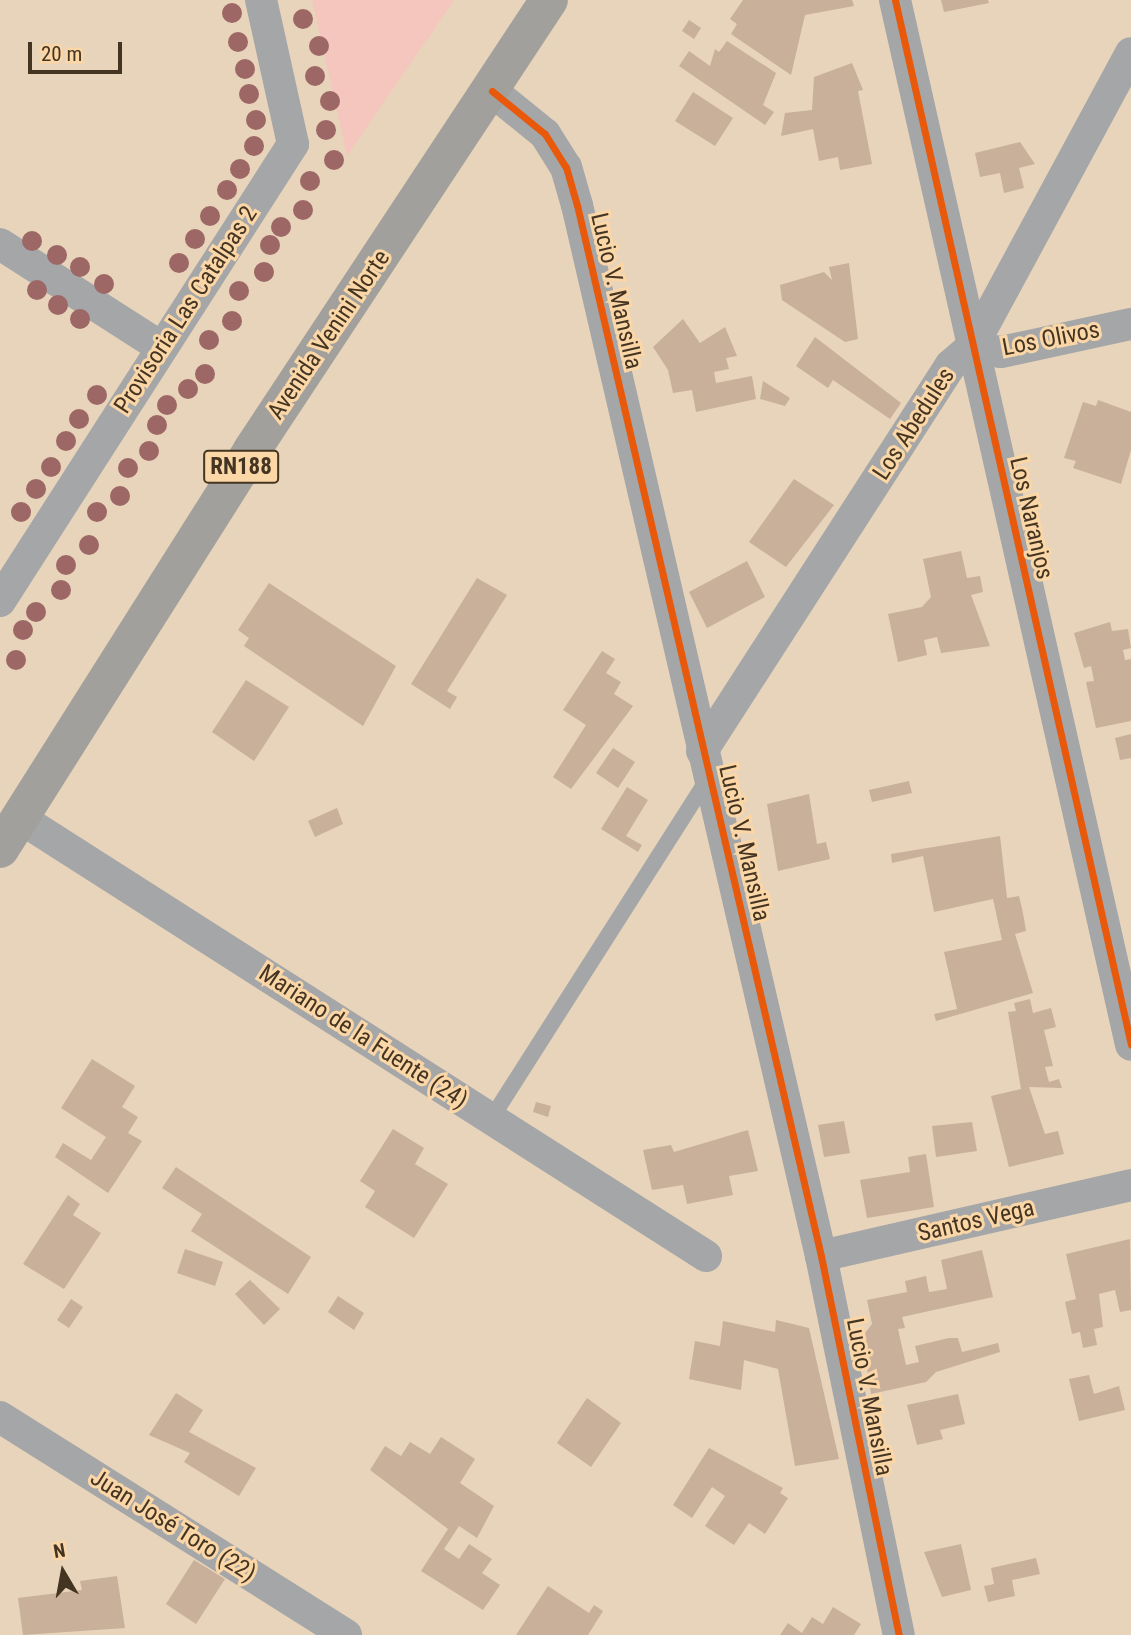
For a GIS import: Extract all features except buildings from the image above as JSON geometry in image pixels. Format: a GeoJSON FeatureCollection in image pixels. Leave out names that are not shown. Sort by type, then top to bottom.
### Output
{"type":"FeatureCollection","features":[{"type":"Feature","properties":{"kind":"highway","name":"Avenida Venini Norte"},"geometry":{"type":"LineString","coordinates":[[10,834],[252,450],[492,91],[549,0]]}},
{"type":"Feature","properties":{"kind":"street","name":"Provisoria Las Catalpas 2"},"geometry":{"type":"LineString","coordinates":[[0,601],[293,144],[261,0]]}},
{"type":"Feature","properties":{"kind":"street","name":"Los Naranjos"},"geometry":{"type":"LineString","coordinates":[[895,0],[1131,1045]]}},
{"type":"Feature","properties":{"kind":"street","name":"Los Abedules"},"geometry":{"type":"LineString","coordinates":[[706,763],[951,365],[972,347],[1131,53]]}},
{"type":"Feature","properties":{"kind":"street","name":"Lucio V. Mansilla"},"geometry":{"type":"LineString","coordinates":[[492,91],[545,134],[566,167],[821,1256],[898,1635]]}},
{"type":"Feature","properties":{"kind":"street"},"geometry":{"type":"LineString","coordinates":[[0,244],[161,347]]}},
{"type":"Feature","properties":{"kind":"street","name":"Los Olivos"},"geometry":{"type":"LineString","coordinates":[[972,347],[1001,352],[1131,324]]}},
{"type":"Feature","properties":{"kind":"street","name":"Mariano de la Fuente (24)"},"geometry":{"type":"LineString","coordinates":[[10,834],[491,1119],[706,1256]]}},
{"type":"Feature","properties":{"kind":"street","name":"Santos Vega"},"geometry":{"type":"LineString","coordinates":[[821,1256],[1131,1185]]}},
{"type":"Feature","properties":{"kind":"street","name":"Juan José Toro (22)"},"geometry":{"type":"LineString","coordinates":[[0,1417],[346,1635]]}},
{"type":"Feature","properties":{"kind":"lane"},"geometry":{"type":"LineString","coordinates":[[491,1119],[706,763]]}},
{"type":"Feature","properties":{"kind":"shaded area"},"geometry":{"type":"Polygon","coordinates":[[[312,0],[454,0],[347,156],[312,0]]]}},
{"type":"Feature","properties":{"kind":"cycle path"},"geometry":{"type":"LineString","coordinates":[[895,0],[1131,1045]]}},
{"type":"Feature","properties":{"kind":"cycle path"},"geometry":{"type":"LineString","coordinates":[[492,91],[545,134],[566,167],[577,205],[821,1256],[899,1635]]}}]}
